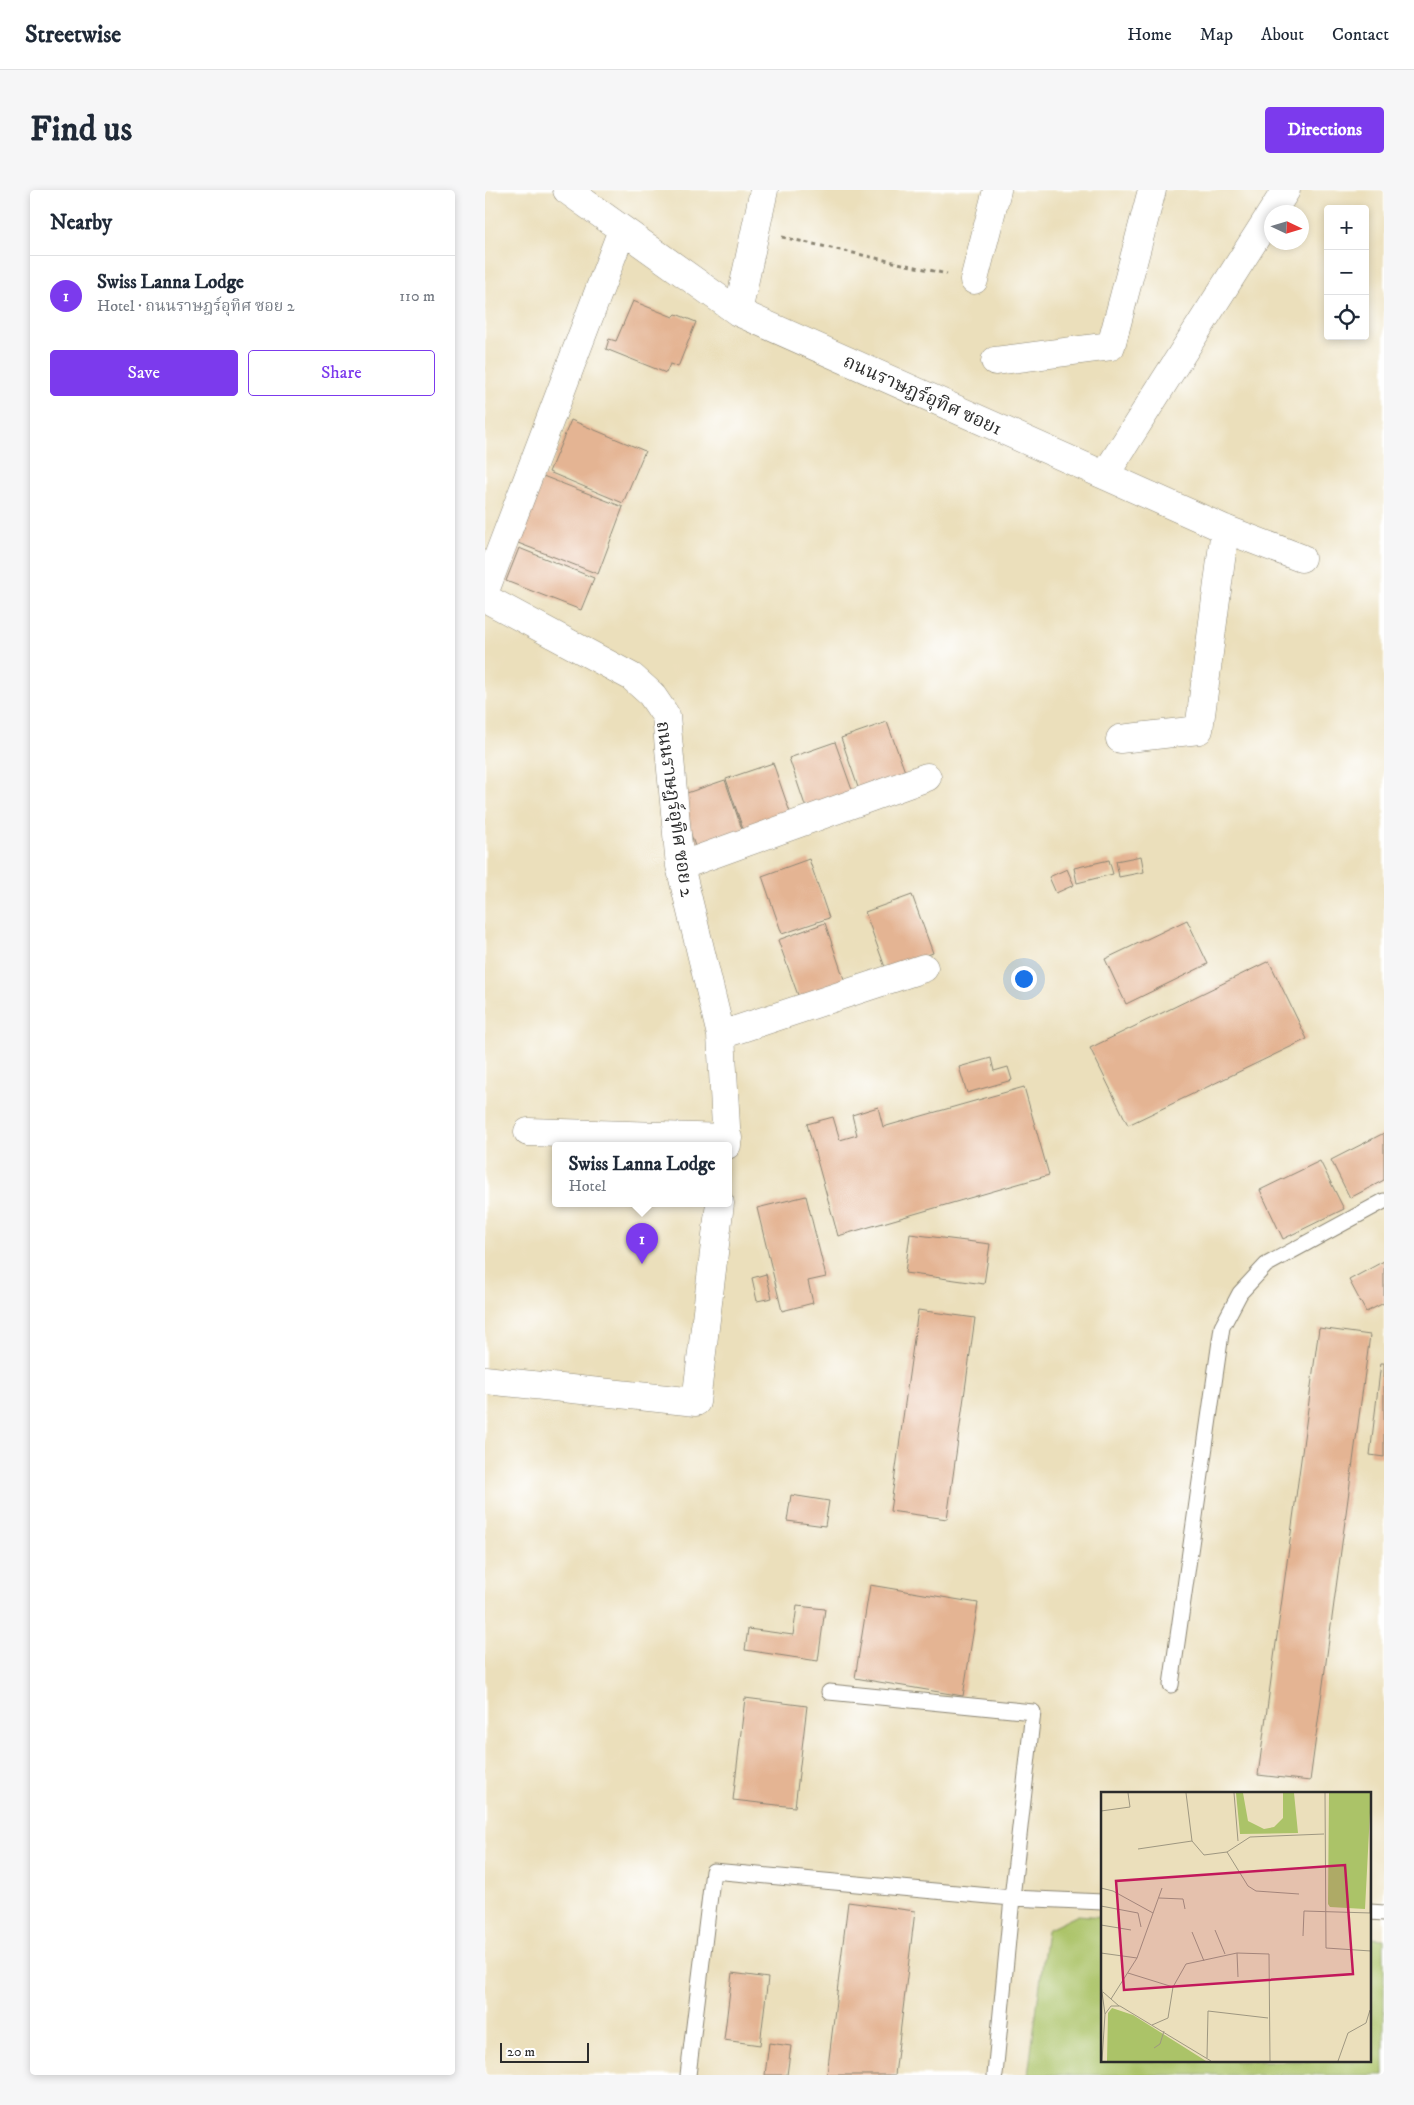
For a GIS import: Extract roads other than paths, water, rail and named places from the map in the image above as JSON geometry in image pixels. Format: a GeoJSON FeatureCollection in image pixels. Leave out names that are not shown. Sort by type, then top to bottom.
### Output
{"type":"FeatureCollection","features":[{"type":"Feature","properties":{"kind":"street","name":"ถนนราษฎร์อุทิศ ซอย1"},"geometry":{"type":"LineString","coordinates":[[567,190],[738,312],[1225,529],[1301,558]]}},
{"type":"Feature","properties":{"kind":"street"},"geometry":{"type":"LineString","coordinates":[[738,312],[764,190]]}},
{"type":"Feature","properties":{"kind":"street"},"geometry":{"type":"LineString","coordinates":[[974,280],[997,190]]}},
{"type":"Feature","properties":{"kind":"street"},"geometry":{"type":"LineString","coordinates":[[995,361],[1111,346],[1152,190]]}},
{"type":"Feature","properties":{"kind":"street"},"geometry":{"type":"LineString","coordinates":[[1105,475],[1286,190]]}},
{"type":"Feature","properties":{"kind":"street"},"geometry":{"type":"LineString","coordinates":[[485,591],[622,230]]}},
{"type":"Feature","properties":{"kind":"street"},"geometry":{"type":"LineString","coordinates":[[1120,739],[1199,730],[1225,529]]}},
{"type":"Feature","properties":{"kind":"street","name":"ถนนราษฎร์อุทิศ ซอย 2"},"geometry":{"type":"LineString","coordinates":[[485,598],[632,677],[651,694],[666,716],[680,866],[721,1035],[728,1142]]}},
{"type":"Feature","properties":{"kind":"street"},"geometry":{"type":"LineString","coordinates":[[680,866],[927,777]]}},
{"type":"Feature","properties":{"kind":"street"},"geometry":{"type":"LineString","coordinates":[[721,1035],[924,968]]}},
{"type":"Feature","properties":{"kind":"street"},"geometry":{"type":"LineString","coordinates":[[528,1132],[728,1142]]}},
{"type":"Feature","properties":{"kind":"street"},"geometry":{"type":"LineString","coordinates":[[485,1380],[696,1402],[720,1207]]}},
{"type":"Feature","properties":{"kind":"lane"},"geometry":{"type":"LineString","coordinates":[[1171,1685],[1222,1327],[1240,1293],[1266,1265],[1384,1201]]}},
{"type":"Feature","properties":{"kind":"lane"},"geometry":{"type":"LineString","coordinates":[[829,1692],[1033,1712],[1012,1898],[995,2075]]}},
{"type":"Feature","properties":{"kind":"lane"},"geometry":{"type":"LineString","coordinates":[[688,2075],[713,1871],[1012,1898],[1101,1902]]}},
{"type":"Feature","properties":{"kind":"lane"},"geometry":{"type":"LineString","coordinates":[[1371,1912],[1384,1913]]}},
{"type":"Feature","properties":{"kind":"place","name":"Swiss Lanna Lodge"},"geometry":{"type":"Point","coordinates":[642,1264]}}]}
